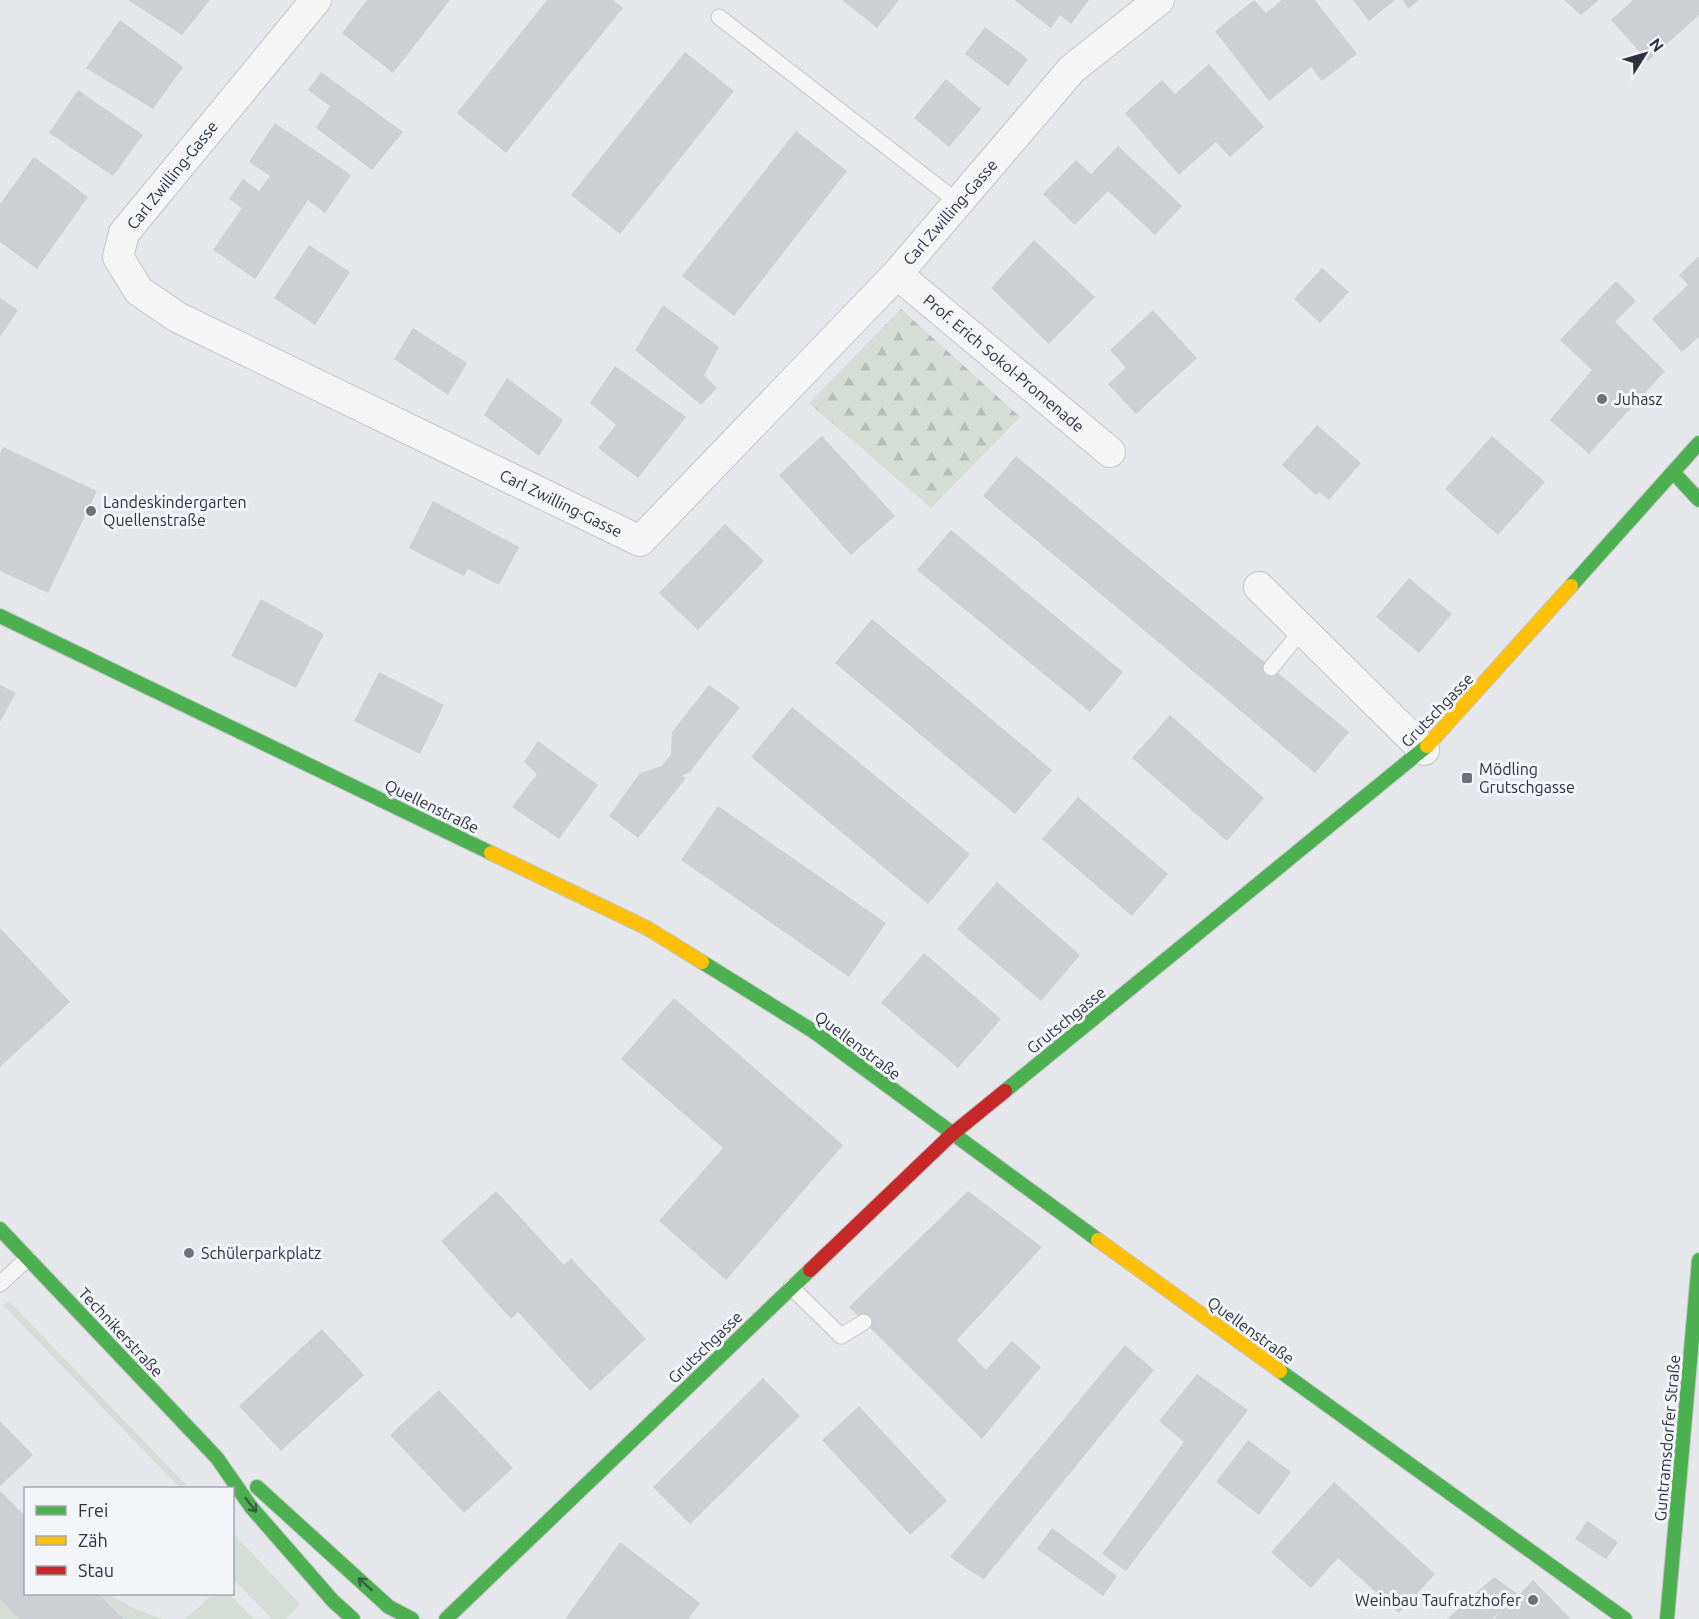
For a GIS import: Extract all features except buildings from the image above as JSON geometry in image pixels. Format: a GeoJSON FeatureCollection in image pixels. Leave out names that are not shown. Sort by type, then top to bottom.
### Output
{"type":"FeatureCollection","features":[{"type":"Feature","properties":{"kind":"main road","name":"Grutschgasse"},"geometry":{"type":"LineString","coordinates":[[446,1619],[951,1136],[1424,750],[1699,443]]}},
{"type":"Feature","properties":{"kind":"main road"},"geometry":{"type":"LineString","coordinates":[[1673,472],[1699,500]]}},
{"type":"Feature","properties":{"kind":"main road","name":"Quellenstraße"},"geometry":{"type":"LineString","coordinates":[[0,616],[647,928],[813,1031],[951,1136],[1625,1619]]}},
{"type":"Feature","properties":{"kind":"main road","name":"Technikerstraße"},"geometry":{"type":"LineString","coordinates":[[0,1229],[217,1458],[251,1507],[333,1601],[353,1619]]}},
{"type":"Feature","properties":{"kind":"main road","name":"Guntramsdorfer Straße"},"geometry":{"type":"LineString","coordinates":[[1667,1619],[1689,1492],[1699,1260]]}},
{"type":"Feature","properties":{"kind":"main road","name":"Technikerstraße"},"geometry":{"type":"LineString","coordinates":[[217,1458],[262,1492],[389,1607],[412,1619]]}},
{"type":"Feature","properties":{"kind":"street","name":"Carl Zwilling-Gasse"},"geometry":{"type":"LineString","coordinates":[[316,0],[124,233],[118,257],[139,291],[177,317],[640,542],[897,274],[1072,69],[1159,0]]}},
{"type":"Feature","properties":{"kind":"street","name":"Prof. Erich Sokol-Promenade"},"geometry":{"type":"LineString","coordinates":[[897,274],[1110,452]]}},
{"type":"Feature","properties":{"kind":"street"},"geometry":{"type":"LineString","coordinates":[[1258,587],[1424,750]]}},
{"type":"Feature","properties":{"kind":"lane"},"geometry":{"type":"LineString","coordinates":[[719,17],[959,203]]}},
{"type":"Feature","properties":{"kind":"lane"},"geometry":{"type":"LineString","coordinates":[[1271,668],[1302,630]]}},
{"type":"Feature","properties":{"kind":"lane"},"geometry":{"type":"LineString","coordinates":[[0,1284],[28,1258]]}},
{"type":"Feature","properties":{"kind":"lane"},"geometry":{"type":"LineString","coordinates":[[791,1287],[841,1336],[864,1322]]}},
{"type":"Feature","properties":{"kind":"green space"},"geometry":{"type":"Polygon","coordinates":[[[901,309],[1020,417],[931,508],[809,403],[901,309]]]}},
{"type":"Feature","properties":{"kind":"green space"},"geometry":{"type":"Polygon","coordinates":[[[9,1301],[188,1487],[179,1487],[3,1305],[9,1301]]]}},
{"type":"Feature","properties":{"kind":"green space"},"geometry":{"type":"Polygon","coordinates":[[[234,1534],[300,1604],[286,1619],[272,1619],[234,1580],[234,1534]]]}},
{"type":"Feature","properties":{"kind":"green space"},"geometry":{"type":"Polygon","coordinates":[[[100,1595],[110,1595],[135,1609],[163,1619],[124,1619],[100,1595]]]}},
{"type":"Feature","properties":{"kind":"green space"},"geometry":{"type":"Polygon","coordinates":[[[212,1595],[230,1595],[254,1619],[185,1619],[212,1595]]]}},
{"type":"Feature","properties":{"kind":"green space"},"geometry":{"type":"Polygon","coordinates":[[[0,1599],[19,1619],[0,1619],[0,1599]]]}},
{"type":"Feature","properties":{"kind":"traffic: fast"},"geometry":{"type":"LineString","coordinates":[[1571,586],[1699,443]]}},
{"type":"Feature","properties":{"kind":"traffic: fast"},"geometry":{"type":"LineString","coordinates":[[1673,472],[1699,500]]}},
{"type":"Feature","properties":{"kind":"traffic: fast"},"geometry":{"type":"LineString","coordinates":[[0,616],[491,853]]}},
{"type":"Feature","properties":{"kind":"traffic: fast"},"geometry":{"type":"LineString","coordinates":[[1005,1091],[1427,746]]}},
{"type":"Feature","properties":{"kind":"traffic: fast"},"geometry":{"type":"LineString","coordinates":[[702,962],[813,1031],[1098,1240]]}},
{"type":"Feature","properties":{"kind":"traffic: fast"},"geometry":{"type":"LineString","coordinates":[[0,1229],[217,1458],[251,1507],[333,1601],[353,1619]]}},
{"type":"Feature","properties":{"kind":"traffic: fast"},"geometry":{"type":"LineString","coordinates":[[1667,1619],[1699,1260]]}},
{"type":"Feature","properties":{"kind":"traffic: fast"},"geometry":{"type":"LineString","coordinates":[[446,1619],[810,1270]]}},
{"type":"Feature","properties":{"kind":"traffic: fast"},"geometry":{"type":"LineString","coordinates":[[1280,1371],[1625,1619]]}},
{"type":"Feature","properties":{"kind":"traffic: fast"},"geometry":{"type":"LineString","coordinates":[[257,1487],[389,1607],[412,1619]]}},
{"type":"Feature","properties":{"kind":"traffic: slow"},"geometry":{"type":"LineString","coordinates":[[1427,746],[1571,586]]}},
{"type":"Feature","properties":{"kind":"traffic: slow"},"geometry":{"type":"LineString","coordinates":[[491,853],[647,928],[702,962]]}},
{"type":"Feature","properties":{"kind":"traffic: slow"},"geometry":{"type":"LineString","coordinates":[[1098,1240],[1280,1371]]}},
{"type":"Feature","properties":{"kind":"traffic: jam"},"geometry":{"type":"LineString","coordinates":[[810,1270],[951,1135],[1005,1091]]}},
{"type":"Feature","properties":{"kind":"place","name":"Juhasz"},"geometry":{"type":"Point","coordinates":[1602,399]}},
{"type":"Feature","properties":{"kind":"place","name":"Landeskindergarten Quellenstraße"},"geometry":{"type":"Point","coordinates":[91,511]}},
{"type":"Feature","properties":{"kind":"place","name":"Mödling Grutschgasse"},"geometry":{"type":"Point","coordinates":[1467,778]}},
{"type":"Feature","properties":{"kind":"place","name":"Schülerparkplatz"},"geometry":{"type":"Point","coordinates":[189,1253]}},
{"type":"Feature","properties":{"kind":"place","name":"Weinbau Taufratzhofer"},"geometry":{"type":"Point","coordinates":[1533,1600]}}]}
